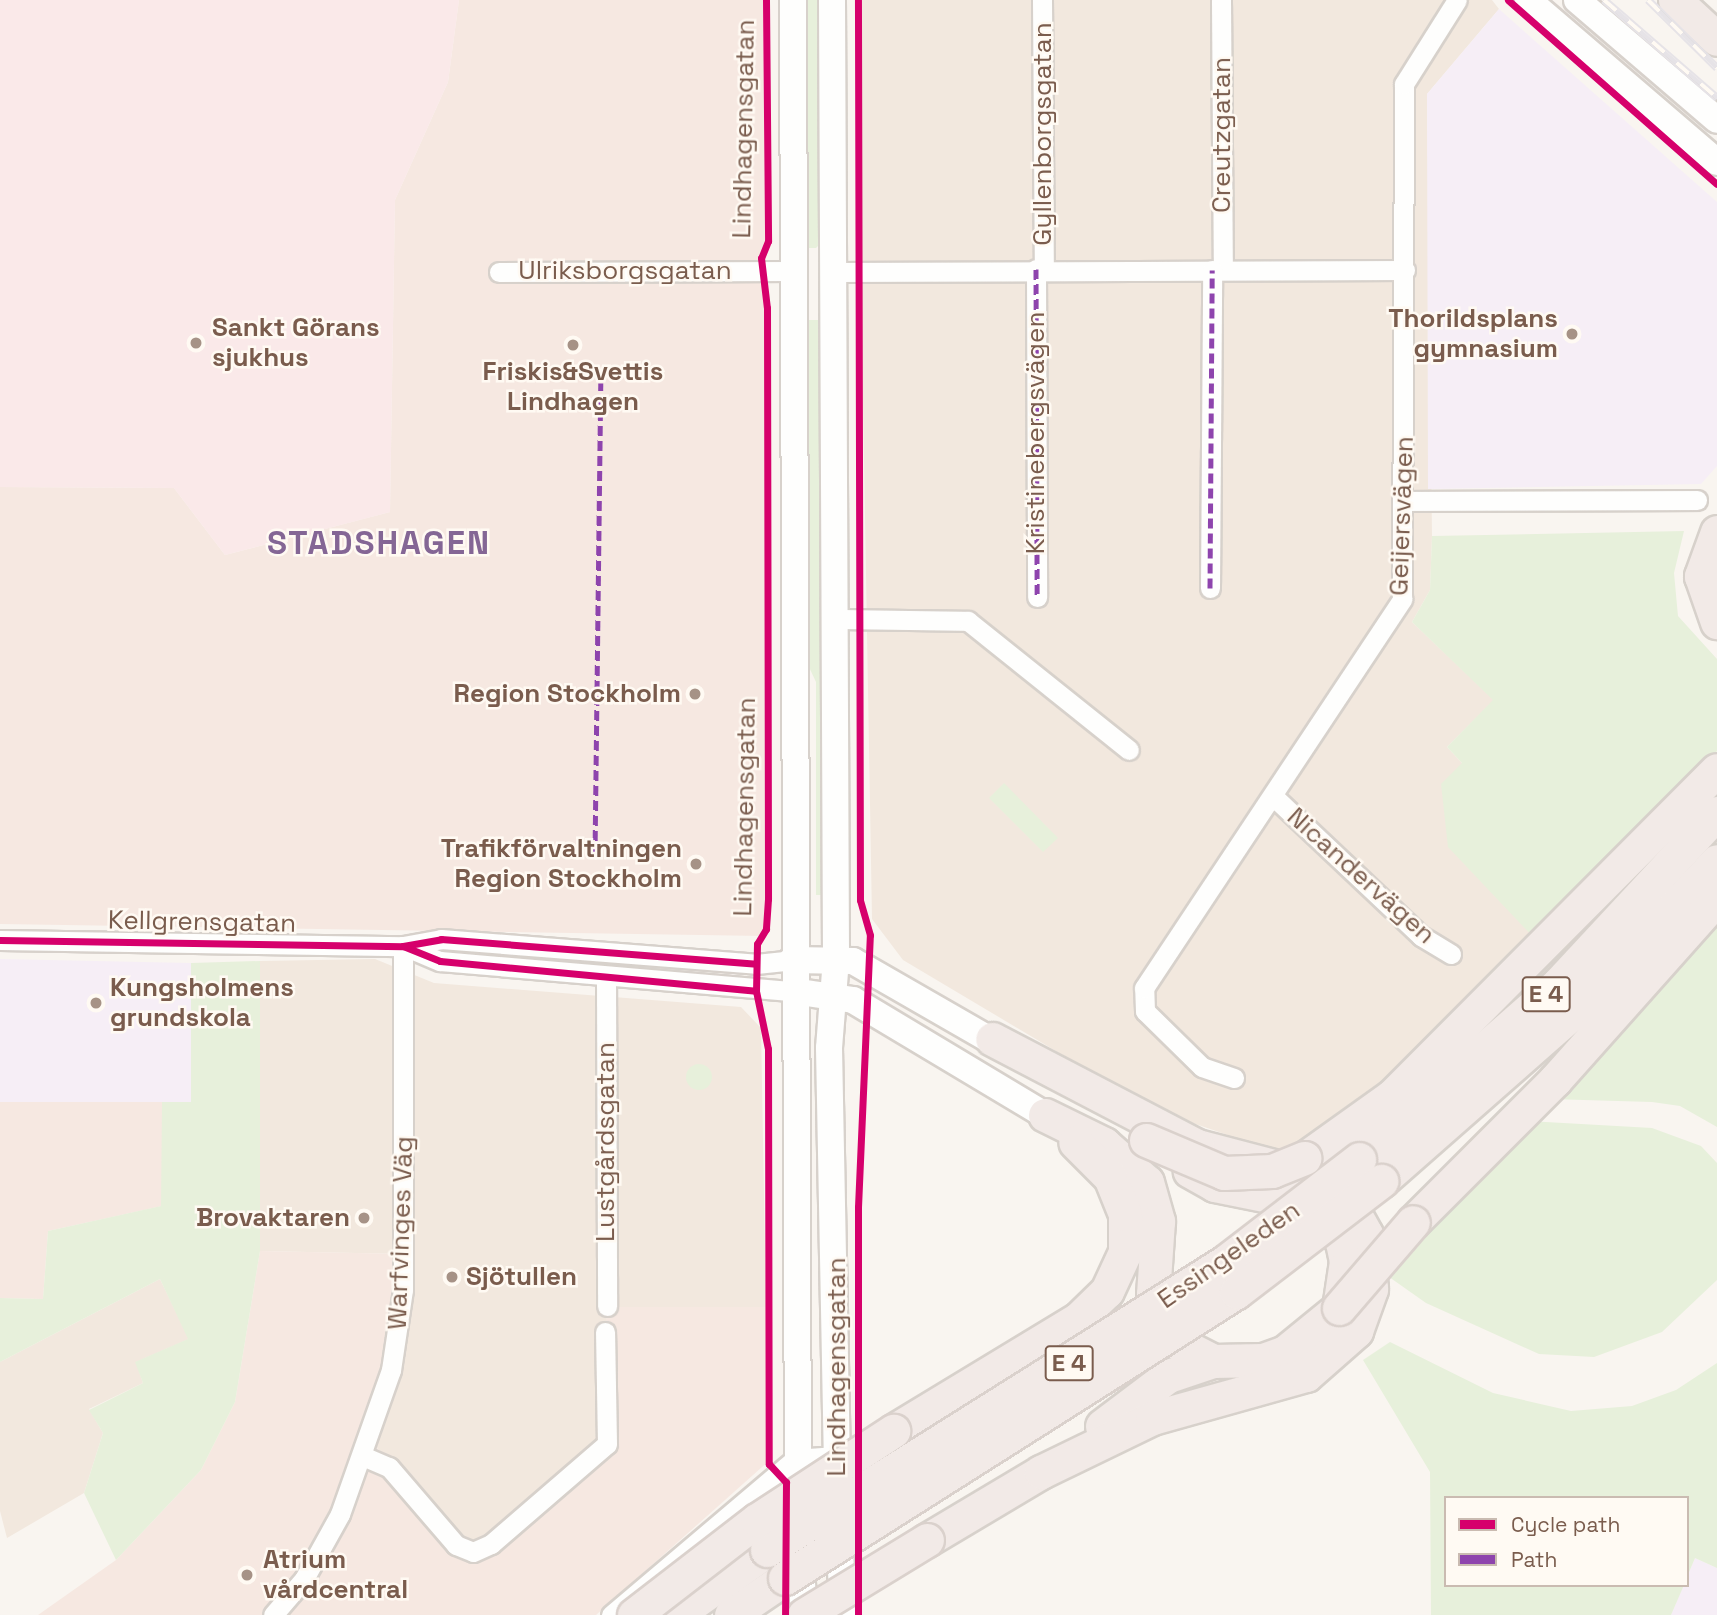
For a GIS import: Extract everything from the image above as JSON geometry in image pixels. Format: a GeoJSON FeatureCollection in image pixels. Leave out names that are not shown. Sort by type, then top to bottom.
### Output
{"type":"FeatureCollection","features":[{"type":"Feature","properties":{"kind":"highway"},"geometry":{"type":"LineString","coordinates":[[1675,0],[1717,39]]}},
{"type":"Feature","properties":{"kind":"highway"},"geometry":{"type":"LineString","coordinates":[[1717,531],[1702,563],[1703,590],[1717,622]]}},
{"type":"Feature","properties":{"kind":"highway"},"geometry":{"type":"LineString","coordinates":[[1045,1115],[1097,1162],[1224,1173],[1272,1171],[1305,1158],[1392,1096],[1717,770]]}},
{"type":"Feature","properties":{"kind":"highway","name":"Essingeleden"},"geometry":{"type":"LineString","coordinates":[[731,1615],[1236,1292],[1371,1170],[1559,983],[1717,813]]}},
{"type":"Feature","properties":{"kind":"highway","name":"Essingeleden"},"geometry":{"type":"LineString","coordinates":[[676,1615],[875,1480],[1371,1170],[1581,1005],[1717,861]]}},
{"type":"Feature","properties":{"kind":"highway"},"geometry":{"type":"LineString","coordinates":[[1041,1472],[1168,1376],[1213,1361],[1263,1360],[1285,1352],[1339,1308],[1413,1222],[1555,1080],[1717,898]]}},
{"type":"Feature","properties":{"kind":"highway"},"geometry":{"type":"LineString","coordinates":[[804,1615],[1041,1472],[1153,1418],[1306,1375],[1356,1331],[1371,1289],[1366,1234],[1339,1195],[1290,1167],[1167,1133],[992,1039]]}},
{"type":"Feature","properties":{"kind":"highway"},"geometry":{"type":"LineString","coordinates":[[1057,1084],[1133,1166],[1155,1197],[1159,1315],[1178,1343],[1213,1361]]}},
{"type":"Feature","properties":{"kind":"highway"},"geometry":{"type":"LineString","coordinates":[[1133,1166],[1215,1185],[1280,1196],[1317,1213],[1332,1226],[1346,1261],[1339,1308]]}},
{"type":"Feature","properties":{"kind":"highway"},"geometry":{"type":"LineString","coordinates":[[634,1615],[757,1520],[1095,1306],[1125,1252],[1125,1214],[1133,1166]]}},
{"type":"Feature","properties":{"kind":"street","name":"Lindhagensgatan"},"geometry":{"type":"LineString","coordinates":[[793,0],[792,960],[795,1459],[804,1615]]}},
{"type":"Feature","properties":{"kind":"street","name":"Lindhagensgatan"},"geometry":{"type":"LineString","coordinates":[[832,0],[832,619],[836,959],[830,1048],[836,1457],[843,1615]]}},
{"type":"Feature","properties":{"kind":"street","name":"Gyllenborgsgatan"},"geometry":{"type":"LineString","coordinates":[[1040,269],[1042,0]]}},
{"type":"Feature","properties":{"kind":"street","name":"Creutzgatan"},"geometry":{"type":"LineString","coordinates":[[1218,270],[1221,0]]}},
{"type":"Feature","properties":{"kind":"street"},"geometry":{"type":"LineString","coordinates":[[1528,0],[1717,162]]}},
{"type":"Feature","properties":{"kind":"street"},"geometry":{"type":"LineString","coordinates":[[1543,0],[1588,50]]}},
{"type":"Feature","properties":{"kind":"street"},"geometry":{"type":"LineString","coordinates":[[1577,0],[1717,120]]}},
{"type":"Feature","properties":{"kind":"street","name":"Geijersvägen"},"geometry":{"type":"LineString","coordinates":[[1234,1079],[1202,1067],[1145,1011],[1144,988],[1398,612],[1406,571],[1404,84],[1452,8]]}},
{"type":"Feature","properties":{"kind":"street","name":"Kristinebergsvägen"},"geometry":{"type":"LineString","coordinates":[[1037,597],[1040,269]]}},
{"type":"Feature","properties":{"kind":"street"},"geometry":{"type":"LineString","coordinates":[[1210,588],[1218,270]]}},
{"type":"Feature","properties":{"kind":"street"},"geometry":{"type":"LineString","coordinates":[[793,271],[1405,270]]}},
{"type":"Feature","properties":{"kind":"street","name":"Ulriksborgsgatan"},"geometry":{"type":"LineString","coordinates":[[499,272],[793,271]]}},
{"type":"Feature","properties":{"kind":"street"},"geometry":{"type":"LineString","coordinates":[[1405,501],[1697,500]]}},
{"type":"Feature","properties":{"kind":"street"},"geometry":{"type":"LineString","coordinates":[[832,619],[968,621],[1129,750]]}},
{"type":"Feature","properties":{"kind":"street","name":"Nicandervägen"},"geometry":{"type":"LineString","coordinates":[[1273,796],[1421,936],[1451,954]]}},
{"type":"Feature","properties":{"kind":"street","name":"Kellgrensgatan"},"geometry":{"type":"LineString","coordinates":[[0,940],[403,946],[442,939],[756,964],[836,959],[869,968],[992,1039],[1057,1084]]}},
{"type":"Feature","properties":{"kind":"street","name":"Kellgrensgatan"},"geometry":{"type":"LineString","coordinates":[[403,946],[440,961],[606,978],[835,993],[1045,1115]]}},
{"type":"Feature","properties":{"kind":"street","name":"Warfvinges Väg"},"geometry":{"type":"LineString","coordinates":[[273,1615],[318,1555],[365,1457],[391,1370],[403,1290],[403,946]]}},
{"type":"Feature","properties":{"kind":"street","name":"Lustgårdsgatan"},"geometry":{"type":"LineString","coordinates":[[606,978],[607,1306]]}},
{"type":"Feature","properties":{"kind":"street"},"geometry":{"type":"LineString","coordinates":[[794,1199],[832,1203]]}},
{"type":"Feature","properties":{"kind":"street"},"geometry":{"type":"LineString","coordinates":[[365,1457],[389,1467],[456,1545],[472,1552],[491,1544],[607,1444],[605,1332]]}},
{"type":"Feature","properties":{"kind":"street"},"geometry":{"type":"LineString","coordinates":[[611,1615],[795,1459],[836,1457]]}},
{"type":"Feature","properties":{"kind":"shaded area","name":"Sankt Görans sjukhus"},"geometry":{"type":"Polygon","coordinates":[[[0,0],[459,0],[448,82],[395,200],[390,512],[225,555],[174,488],[0,487],[0,0]]]}},
{"type":"Feature","properties":{"kind":"shaded area"},"geometry":{"type":"Polygon","coordinates":[[[459,0],[765,0],[765,936],[0,924],[0,487],[174,488],[225,555],[390,512],[395,200],[448,82],[459,0]]]}},
{"type":"Feature","properties":{"kind":"shaded area"},"geometry":{"type":"Polygon","coordinates":[[[856,0],[1492,0],[1499,9],[1427,94],[1432,536],[1430,590],[1412,622],[1494,700],[1447,747],[1462,763],[1535,939],[1364,1105],[1280,1153],[1155,1110],[903,960],[872,919],[856,0]]]}},
{"type":"Feature","properties":{"kind":"shaded area","name":"Thorildsplans gymnasium"},"geometry":{"type":"Polygon","coordinates":[[[1499,9],[1717,202],[1717,466],[1701,484],[1428,489],[1427,94],[1499,9]]]}},
{"type":"Feature","properties":{"kind":"shaded area","name":"Kungsholmens grundskola"},"geometry":{"type":"Polygon","coordinates":[[[0,959],[191,963],[191,1102],[0,1102],[0,959]]]}},
{"type":"Feature","properties":{"kind":"shaded area"},"geometry":{"type":"Polygon","coordinates":[[[375,959],[434,983],[741,1007],[761,1028],[766,1307],[607,1307],[605,1435],[478,1551],[370,1441],[404,1254],[260,1251],[260,961],[375,959]]]}},
{"type":"Feature","properties":{"kind":"shaded area"},"geometry":{"type":"Polygon","coordinates":[[[0,1102],[162,1102],[162,1206],[48,1231],[43,1299],[0,1298],[0,1102]]]}},
{"type":"Feature","properties":{"kind":"shaded area"},"geometry":{"type":"Polygon","coordinates":[[[260,1251],[404,1254],[370,1441],[478,1550],[605,1435],[607,1307],[766,1307],[771,1459],[596,1615],[38,1615],[116,1560],[201,1470],[235,1402],[260,1251]]]}},
{"type":"Feature","properties":{"kind":"shaded area"},"geometry":{"type":"Polygon","coordinates":[[[160,1279],[189,1339],[136,1362],[143,1383],[89,1409],[103,1433],[84,1493],[7,1538],[0,1511],[0,1362],[160,1279]]]}},
{"type":"Feature","properties":{"kind":"shaded area"},"geometry":{"type":"Polygon","coordinates":[[[1695,1558],[1717,1568],[1717,1615],[1671,1615],[1683,1587],[1689,1587],[1689,1572],[1695,1558]]]}},
{"type":"Feature","properties":{"kind":"green space"},"geometry":{"type":"Polygon","coordinates":[[[802,0],[821,0],[821,243],[816,248],[807,248],[802,0]]]}},
{"type":"Feature","properties":{"kind":"green space"},"geometry":{"type":"Polygon","coordinates":[[[804,320],[822,320],[823,895],[816,895],[816,682],[808,665],[804,320]]]}},
{"type":"Feature","properties":{"kind":"green space"},"geometry":{"type":"Polygon","coordinates":[[[1684,531],[1674,573],[1678,616],[1717,659],[1717,751],[1535,939],[1448,847],[1441,784],[1462,763],[1447,747],[1493,700],[1412,622],[1430,590],[1432,536],[1684,531]]]}},
{"type":"Feature","properties":{"kind":"green space"},"geometry":{"type":"Polygon","coordinates":[[[1004,783],[1058,838],[1043,852],[989,798],[1004,783]]]}},
{"type":"Feature","properties":{"kind":"green space"},"geometry":{"type":"Polygon","coordinates":[[[1717,914],[1717,1127],[1680,1106],[1652,1102],[1549,1099],[1717,914]]]}},
{"type":"Feature","properties":{"kind":"green space"},"geometry":{"type":"Polygon","coordinates":[[[260,961],[260,1251],[235,1402],[201,1470],[116,1560],[84,1493],[103,1433],[89,1410],[143,1383],[135,1362],[188,1339],[160,1279],[0,1362],[0,1298],[43,1299],[48,1231],[161,1206],[162,1102],[191,1102],[191,963],[260,961]]]}},
{"type":"Feature","properties":{"kind":"green space"},"geometry":{"type":"Polygon","coordinates":[[[699,1064],[708,1068],[712,1077],[708,1086],[699,1090],[690,1086],[686,1077],[690,1068],[699,1064]]]}},
{"type":"Feature","properties":{"kind":"green space"},"geometry":{"type":"Polygon","coordinates":[[[1528,1121],[1652,1128],[1701,1146],[1717,1163],[1717,1280],[1662,1332],[1594,1357],[1539,1354],[1426,1303],[1382,1272],[1528,1121]]]}},
{"type":"Feature","properties":{"kind":"green space"},"geometry":{"type":"Polygon","coordinates":[[[1390,1342],[1493,1393],[1571,1411],[1632,1406],[1676,1390],[1717,1363],[1717,1568],[1695,1558],[1689,1572],[1689,1496],[1444,1496],[1444,1587],[1683,1587],[1671,1615],[1431,1615],[1430,1472],[1363,1360],[1390,1342]]]}},
{"type":"Feature","properties":{"kind":"railway"},"geometry":{"type":"LineString","coordinates":[[1604,0],[1717,98]]}},
{"type":"Feature","properties":{"kind":"railway"},"geometry":{"type":"LineString","coordinates":[[1648,0],[1717,68]]}},
{"type":"Feature","properties":{"kind":"marked path"},"geometry":{"type":"LineString","coordinates":[[1036,269],[1037,597]]}},
{"type":"Feature","properties":{"kind":"marked path"},"geometry":{"type":"LineString","coordinates":[[1210,588],[1212,270]]}},
{"type":"Feature","properties":{"kind":"marked path"},"geometry":{"type":"LineString","coordinates":[[595,855],[601,383]]}},
{"type":"Feature","properties":{"kind":"cycle path"},"geometry":{"type":"LineString","coordinates":[[766,0],[768,241],[761,258],[767,308],[768,899],[766,929],[757,944],[756,991],[768,1049],[769,1464],[786,1482],[785,1615]]}},
{"type":"Feature","properties":{"kind":"cycle path"},"geometry":{"type":"LineString","coordinates":[[858,0],[860,900],[870,935],[858,1207],[858,1615]]}},
{"type":"Feature","properties":{"kind":"cycle path"},"geometry":{"type":"LineString","coordinates":[[1508,0],[1717,184]]}},
{"type":"Feature","properties":{"kind":"cycle path"},"geometry":{"type":"LineString","coordinates":[[0,940],[403,946],[441,939],[756,964]]}},
{"type":"Feature","properties":{"kind":"cycle path"},"geometry":{"type":"LineString","coordinates":[[403,946],[440,961],[756,991]]}},
{"type":"Feature","properties":{"kind":"place","name":"Thorildsplans gymnasium"},"geometry":{"type":"Point","coordinates":[1572,334]}},
{"type":"Feature","properties":{"kind":"place","name":"Sankt Görans sjukhus"},"geometry":{"type":"Point","coordinates":[196,343]}},
{"type":"Feature","properties":{"kind":"place","name":"Friskis&Svettis Lindhagen"},"geometry":{"type":"Point","coordinates":[573,345]}},
{"type":"Feature","properties":{"kind":"place","name":"Region Stockholm"},"geometry":{"type":"Point","coordinates":[695,694]}},
{"type":"Feature","properties":{"kind":"place","name":"Trafikförvaltningen Region Stockholm"},"geometry":{"type":"Point","coordinates":[696,864]}},
{"type":"Feature","properties":{"kind":"place","name":"Kungsholmens grundskola"},"geometry":{"type":"Point","coordinates":[96,1003]}},
{"type":"Feature","properties":{"kind":"place","name":"Brovaktaren"},"geometry":{"type":"Point","coordinates":[364,1218]}},
{"type":"Feature","properties":{"kind":"place","name":"Sjötullen"},"geometry":{"type":"Point","coordinates":[452,1277]}},
{"type":"Feature","properties":{"kind":"place","name":"Atrium vårdcentral"},"geometry":{"type":"Point","coordinates":[247,1575]}},
{"type":"Feature","properties":{"kind":"district","name":"STADSHAGEN"},"geometry":{"type":"Point","coordinates":[379,544]}}]}
